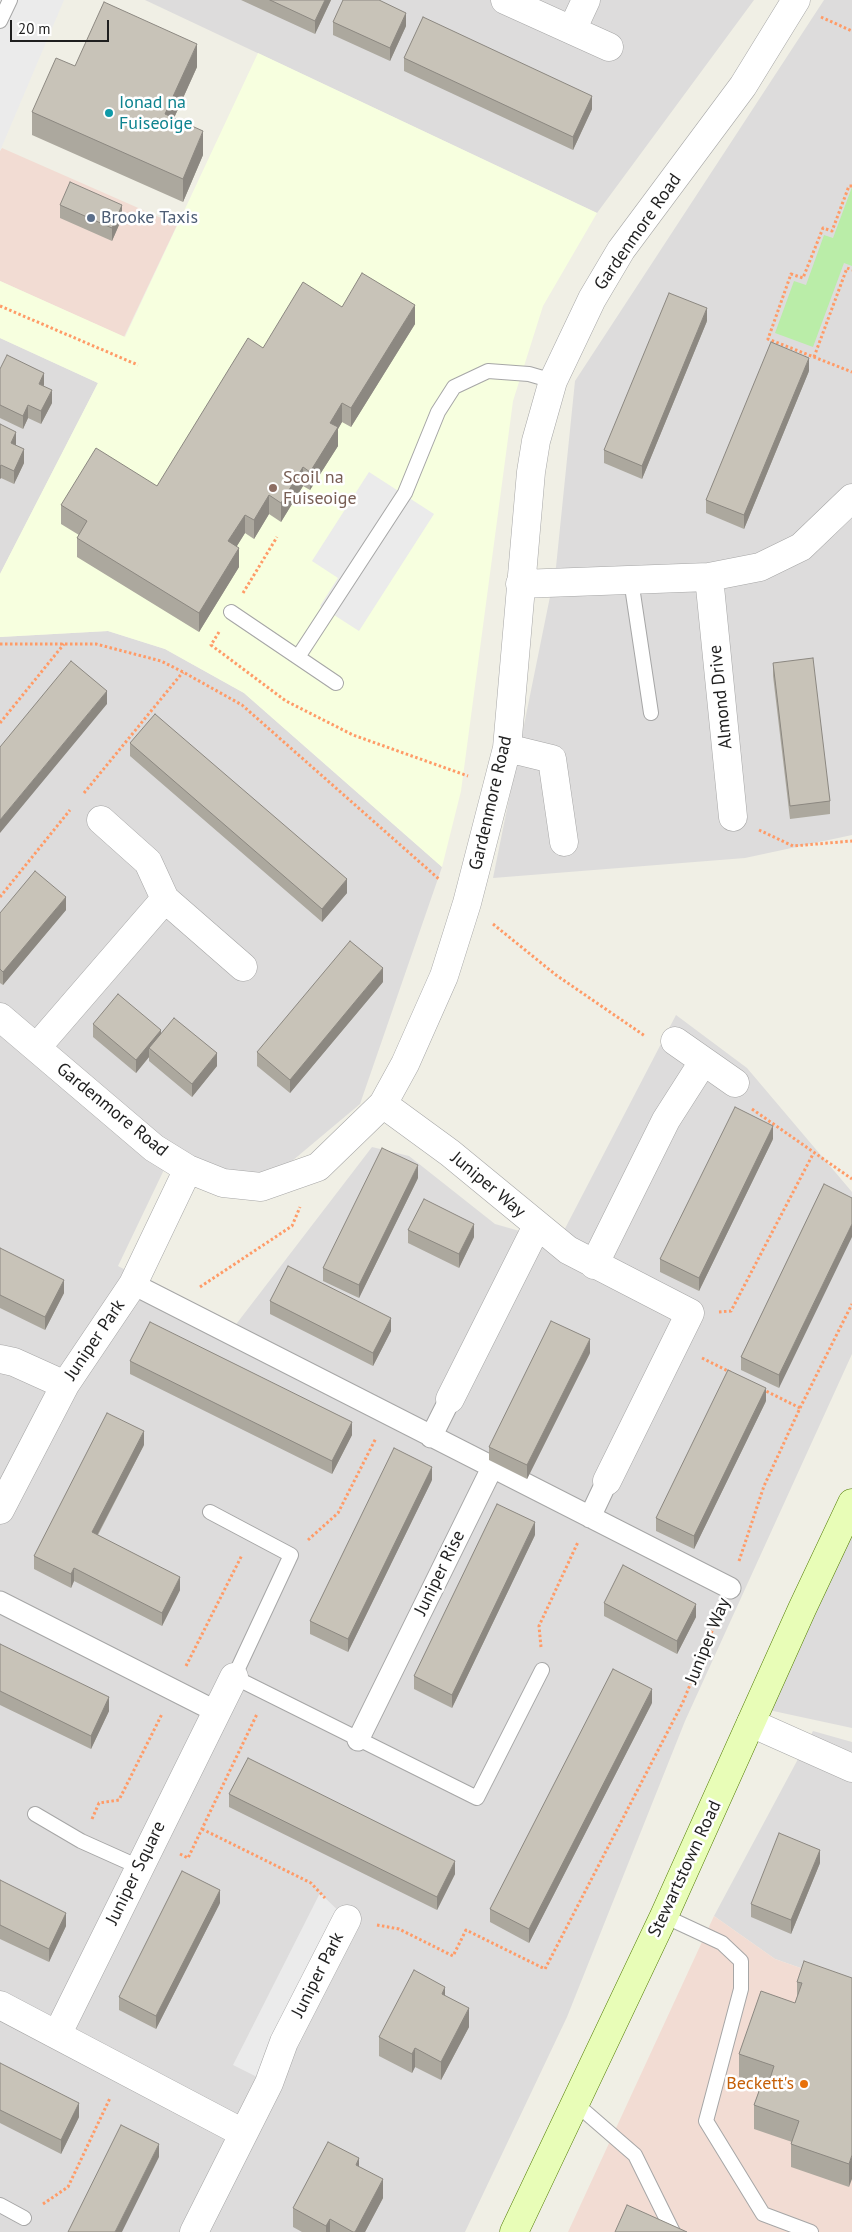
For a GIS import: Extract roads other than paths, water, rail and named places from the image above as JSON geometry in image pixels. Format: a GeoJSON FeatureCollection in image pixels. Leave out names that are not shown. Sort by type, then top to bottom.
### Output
{"type":"FeatureCollection","features":[{"type":"Feature","properties":{"kind":"main road","name":"Stewartstown Road"},"geometry":{"type":"LineString","coordinates":[[514,2232],[664,1916],[802,1609],[852,1503]]}},
{"type":"Feature","properties":{"kind":"street"},"geometry":{"type":"LineString","coordinates":[[505,0],[609,47]]}},
{"type":"Feature","properties":{"kind":"street"},"geometry":{"type":"LineString","coordinates":[[572,30],[586,0]]}},
{"type":"Feature","properties":{"kind":"street","name":"Gardenmore Road"},"geometry":{"type":"LineString","coordinates":[[0,1017],[154,1148],[188,1169],[222,1183],[261,1187],[318,1167],[383,1104],[405,1064],[444,976],[467,903],[507,748],[531,472],[536,442],[553,381],[592,299],[621,250],[743,86],[796,0]]}},
{"type":"Feature","properties":{"kind":"street"},"geometry":{"type":"LineString","coordinates":[[520,584],[708,578],[760,567],[801,547],[852,498]]}},
{"type":"Feature","properties":{"kind":"street","name":"Almond Drive"},"geometry":{"type":"LineString","coordinates":[[708,578],[733,817]]}},
{"type":"Feature","properties":{"kind":"street"},"geometry":{"type":"LineString","coordinates":[[507,748],[552,759],[564,842]]}},
{"type":"Feature","properties":{"kind":"street"},"geometry":{"type":"LineString","coordinates":[[101,820],[148,862],[165,899],[243,967]]}},
{"type":"Feature","properties":{"kind":"street"},"geometry":{"type":"LineString","coordinates":[[36,1047],[165,899]]}},
{"type":"Feature","properties":{"kind":"street"},"geometry":{"type":"LineString","coordinates":[[675,1041],[735,1083]]}},
{"type":"Feature","properties":{"kind":"street"},"geometry":{"type":"LineString","coordinates":[[594,1265],[666,1120],[703,1062]]}},
{"type":"Feature","properties":{"kind":"street","name":"Juniper Way"},"geometry":{"type":"LineString","coordinates":[[383,1104],[450,1153],[568,1250],[690,1313],[607,1481]]}},
{"type":"Feature","properties":{"kind":"street","name":"Juniper Park"},"geometry":{"type":"LineString","coordinates":[[0,1510],[65,1385],[133,1284],[188,1169]]}},
{"type":"Feature","properties":{"kind":"street"},"geometry":{"type":"LineString","coordinates":[[431,1437],[538,1226]]}},
{"type":"Feature","properties":{"kind":"street"},"geometry":{"type":"LineString","coordinates":[[133,1284],[730,1588]]}},
{"type":"Feature","properties":{"kind":"street"},"geometry":{"type":"LineString","coordinates":[[0,1359],[14,1362],[65,1385]]}},
{"type":"Feature","properties":{"kind":"street","name":"Juniper Rise"},"geometry":{"type":"LineString","coordinates":[[358,1740],[492,1468]]}},
{"type":"Feature","properties":{"kind":"street"},"geometry":{"type":"LineString","coordinates":[[590,1517],[607,1481]]}},
{"type":"Feature","properties":{"kind":"street"},"geometry":{"type":"LineString","coordinates":[[0,1602],[218,1712]]}},
{"type":"Feature","properties":{"kind":"street","name":"Juniper Square"},"geometry":{"type":"LineString","coordinates":[[57,2035],[234,1677]]}},
{"type":"Feature","properties":{"kind":"street"},"geometry":{"type":"LineString","coordinates":[[751,1723],[852,1768]]}},
{"type":"Feature","properties":{"kind":"street","name":"Juniper Park"},"geometry":{"type":"LineString","coordinates":[[194,2232],[269,2083],[284,2042],[347,1918]]}},
{"type":"Feature","properties":{"kind":"street"},"geometry":{"type":"LineString","coordinates":[[0,2005],[243,2133]]}},
{"type":"Feature","properties":{"kind":"lane"},"geometry":{"type":"LineString","coordinates":[[0,21],[10,0]]}},
{"type":"Feature","properties":{"kind":"lane"},"geometry":{"type":"LineString","coordinates":[[298,657],[405,493],[438,412],[454,387],[488,371],[529,374],[553,381]]}},
{"type":"Feature","properties":{"kind":"lane"},"geometry":{"type":"LineString","coordinates":[[632,580],[651,712]]}},
{"type":"Feature","properties":{"kind":"lane"},"geometry":{"type":"LineString","coordinates":[[231,612],[336,683]]}},
{"type":"Feature","properties":{"kind":"lane"},"geometry":{"type":"LineString","coordinates":[[210,1512],[291,1555],[234,1677],[477,1798],[542,1670]]}},
{"type":"Feature","properties":{"kind":"lane"},"geometry":{"type":"LineString","coordinates":[[36,1814],[81,1842],[139,1867]]}},
{"type":"Feature","properties":{"kind":"lane"},"geometry":{"type":"LineString","coordinates":[[664,1916],[722,1943],[741,1962],[741,1989],[706,2121],[763,2214],[811,2232]]}},
{"type":"Feature","properties":{"kind":"lane"},"geometry":{"type":"LineString","coordinates":[[575,2103],[635,2155],[673,2232]]}},
{"type":"Feature","properties":{"kind":"lane"},"geometry":{"type":"LineString","coordinates":[[0,2205],[24,2218]]}},
{"type":"Feature","properties":{"kind":"place","name":"Ionad na Fuiseoige"},"geometry":{"type":"Point","coordinates":[109,113]}},
{"type":"Feature","properties":{"kind":"place","name":"Brooke Taxis"},"geometry":{"type":"Point","coordinates":[91,218]}},
{"type":"Feature","properties":{"kind":"place","name":"Scoil na Fuiseoige"},"geometry":{"type":"Point","coordinates":[273,488]}},
{"type":"Feature","properties":{"kind":"place","name":"Beckett's"},"geometry":{"type":"Point","coordinates":[804,2084]}}]}
